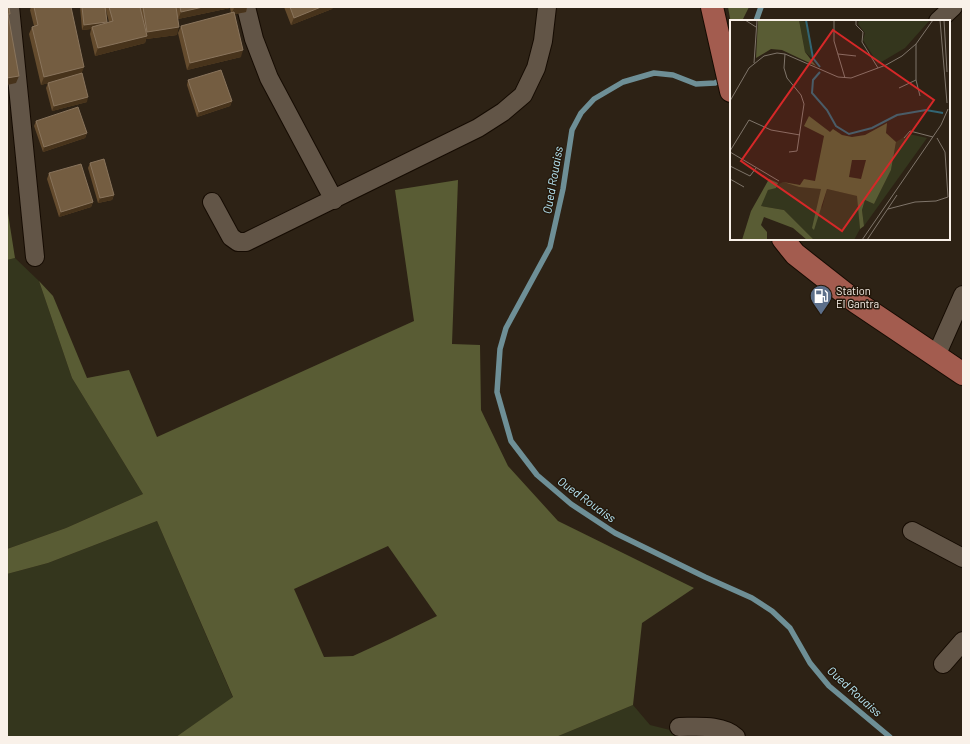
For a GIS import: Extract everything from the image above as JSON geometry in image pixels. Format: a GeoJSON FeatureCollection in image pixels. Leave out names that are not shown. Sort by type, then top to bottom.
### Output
{"type":"FeatureCollection","features":[{"type":"Feature","properties":{"kind":"main road"},"geometry":{"type":"LineString","coordinates":[[712,7],[730,87]]}},
{"type":"Feature","properties":{"kind":"main road"},"geometry":{"type":"LineString","coordinates":[[784,240],[796,254],[856,302],[963,374]]}},
{"type":"Feature","properties":{"kind":"street"},"geometry":{"type":"LineString","coordinates":[[10,7],[13,99],[35,257]]}},
{"type":"Feature","properties":{"kind":"street"},"geometry":{"type":"LineString","coordinates":[[246,7],[254,39],[269,78],[334,200]]}},
{"type":"Feature","properties":{"kind":"street"},"geometry":{"type":"LineString","coordinates":[[212,202],[231,237],[238,242],[246,242],[478,128],[503,112],[523,96],[536,68],[543,41],[547,7]]}},
{"type":"Feature","properties":{"kind":"street"},"geometry":{"type":"LineString","coordinates":[[939,20],[953,7]]}},
{"type":"Feature","properties":{"kind":"street"},"geometry":{"type":"LineString","coordinates":[[936,356],[963,295]]}},
{"type":"Feature","properties":{"kind":"street"},"geometry":{"type":"LineString","coordinates":[[912,531],[963,558]]}},
{"type":"Feature","properties":{"kind":"street"},"geometry":{"type":"LineString","coordinates":[[943,664],[963,641]]}},
{"type":"Feature","properties":{"kind":"street"},"geometry":{"type":"LineString","coordinates":[[679,727],[700,726],[721,729],[736,737]]}},
{"type":"Feature","properties":{"kind":"green space"},"geometry":{"type":"Polygon","coordinates":[[[728,7],[749,7],[742,20],[730,20],[728,7]]]}},
{"type":"Feature","properties":{"kind":"green space"},"geometry":{"type":"Polygon","coordinates":[[[458,180],[452,344],[480,345],[481,410],[508,466],[558,521],[694,588],[642,623],[633,705],[556,737],[176,737],[233,697],[157,521],[48,563],[7,574],[7,549],[66,528],[143,494],[72,378],[39,281],[53,296],[87,378],[129,370],[157,437],[414,321],[395,190],[458,180]],[[388,546],[294,589],[324,657],[353,656],[437,616],[388,546]]]}},
{"type":"Feature","properties":{"kind":"green space"},"geometry":{"type":"Polygon","coordinates":[[[7,207],[15,258],[7,260],[7,207]]]}},
{"type":"Feature","properties":{"kind":"green space"},"geometry":{"type":"Polygon","coordinates":[[[15,258],[39,281],[72,378],[143,494],[66,528],[7,549],[7,260],[15,258]]]}},
{"type":"Feature","properties":{"kind":"green space"},"geometry":{"type":"Polygon","coordinates":[[[157,521],[233,698],[176,737],[7,737],[7,574],[48,563],[157,521]]]}},
{"type":"Feature","properties":{"kind":"green space"},"geometry":{"type":"Polygon","coordinates":[[[633,705],[650,725],[698,737],[556,737],[633,705]]]}},
{"type":"Feature","properties":{"kind":"building"},"geometry":{"type":"Polygon","coordinates":[[[7,7],[9,7],[10,14],[8,14],[19,76],[7,78],[7,7]]]}},
{"type":"Feature","properties":{"kind":"building"},"geometry":{"type":"Polygon","coordinates":[[[34,7],[71,7],[84,67],[44,77],[32,27],[38,25],[34,7]]]}},
{"type":"Feature","properties":{"kind":"building"},"geometry":{"type":"Polygon","coordinates":[[[82,7],[105,7],[107,22],[84,25],[82,7]]]}},
{"type":"Feature","properties":{"kind":"building"},"geometry":{"type":"Polygon","coordinates":[[[109,7],[140,7],[147,36],[98,48],[92,27],[113,21],[109,7]]]}},
{"type":"Feature","properties":{"kind":"building"},"geometry":{"type":"Polygon","coordinates":[[[143,7],[176,7],[179,27],[147,32],[143,7]]]}},
{"type":"Feature","properties":{"kind":"building"},"geometry":{"type":"Polygon","coordinates":[[[180,7],[203,7],[181,12],[180,7]]]}},
{"type":"Feature","properties":{"kind":"building"},"geometry":{"type":"Polygon","coordinates":[[[290,7],[321,7],[294,18],[290,7]]]}},
{"type":"Feature","properties":{"kind":"building"},"geometry":{"type":"Polygon","coordinates":[[[234,12],[243,50],[190,63],[181,26],[234,12]]]}},
{"type":"Feature","properties":{"kind":"building"},"geometry":{"type":"Polygon","coordinates":[[[221,70],[232,101],[199,112],[188,80],[221,70]]]}},
{"type":"Feature","properties":{"kind":"building"},"geometry":{"type":"Polygon","coordinates":[[[82,73],[88,97],[54,106],[48,83],[82,73]]]}},
{"type":"Feature","properties":{"kind":"building"},"geometry":{"type":"Polygon","coordinates":[[[78,107],[87,133],[44,147],[36,121],[78,107]]]}},
{"type":"Feature","properties":{"kind":"building"},"geometry":{"type":"Polygon","coordinates":[[[104,159],[114,195],[100,198],[90,163],[104,159]]]}},
{"type":"Feature","properties":{"kind":"building"},"geometry":{"type":"Polygon","coordinates":[[[81,164],[93,202],[61,212],[49,173],[81,164]]]}},
{"type":"Feature","properties":{"kind":"waterway","name":"Oued Rouaiss"},"geometry":{"type":"LineString","coordinates":[[756,20],[761,7]]}},
{"type":"Feature","properties":{"kind":"waterway","name":"Oued Rouaiss"},"geometry":{"type":"LineString","coordinates":[[723,79],[715,83],[696,84],[673,75],[654,73],[623,82],[594,99],[581,113],[572,130],[563,189],[550,247],[506,328],[500,349],[497,392],[511,441],[537,475],[571,504],[615,533],[752,598],[772,611],[790,628],[810,663],[829,686],[890,737]]}},
{"type":"Feature","properties":{"kind":"place","name":"Station El Gantra"},"geometry":{"type":"Point","coordinates":[821,316]}}]}
